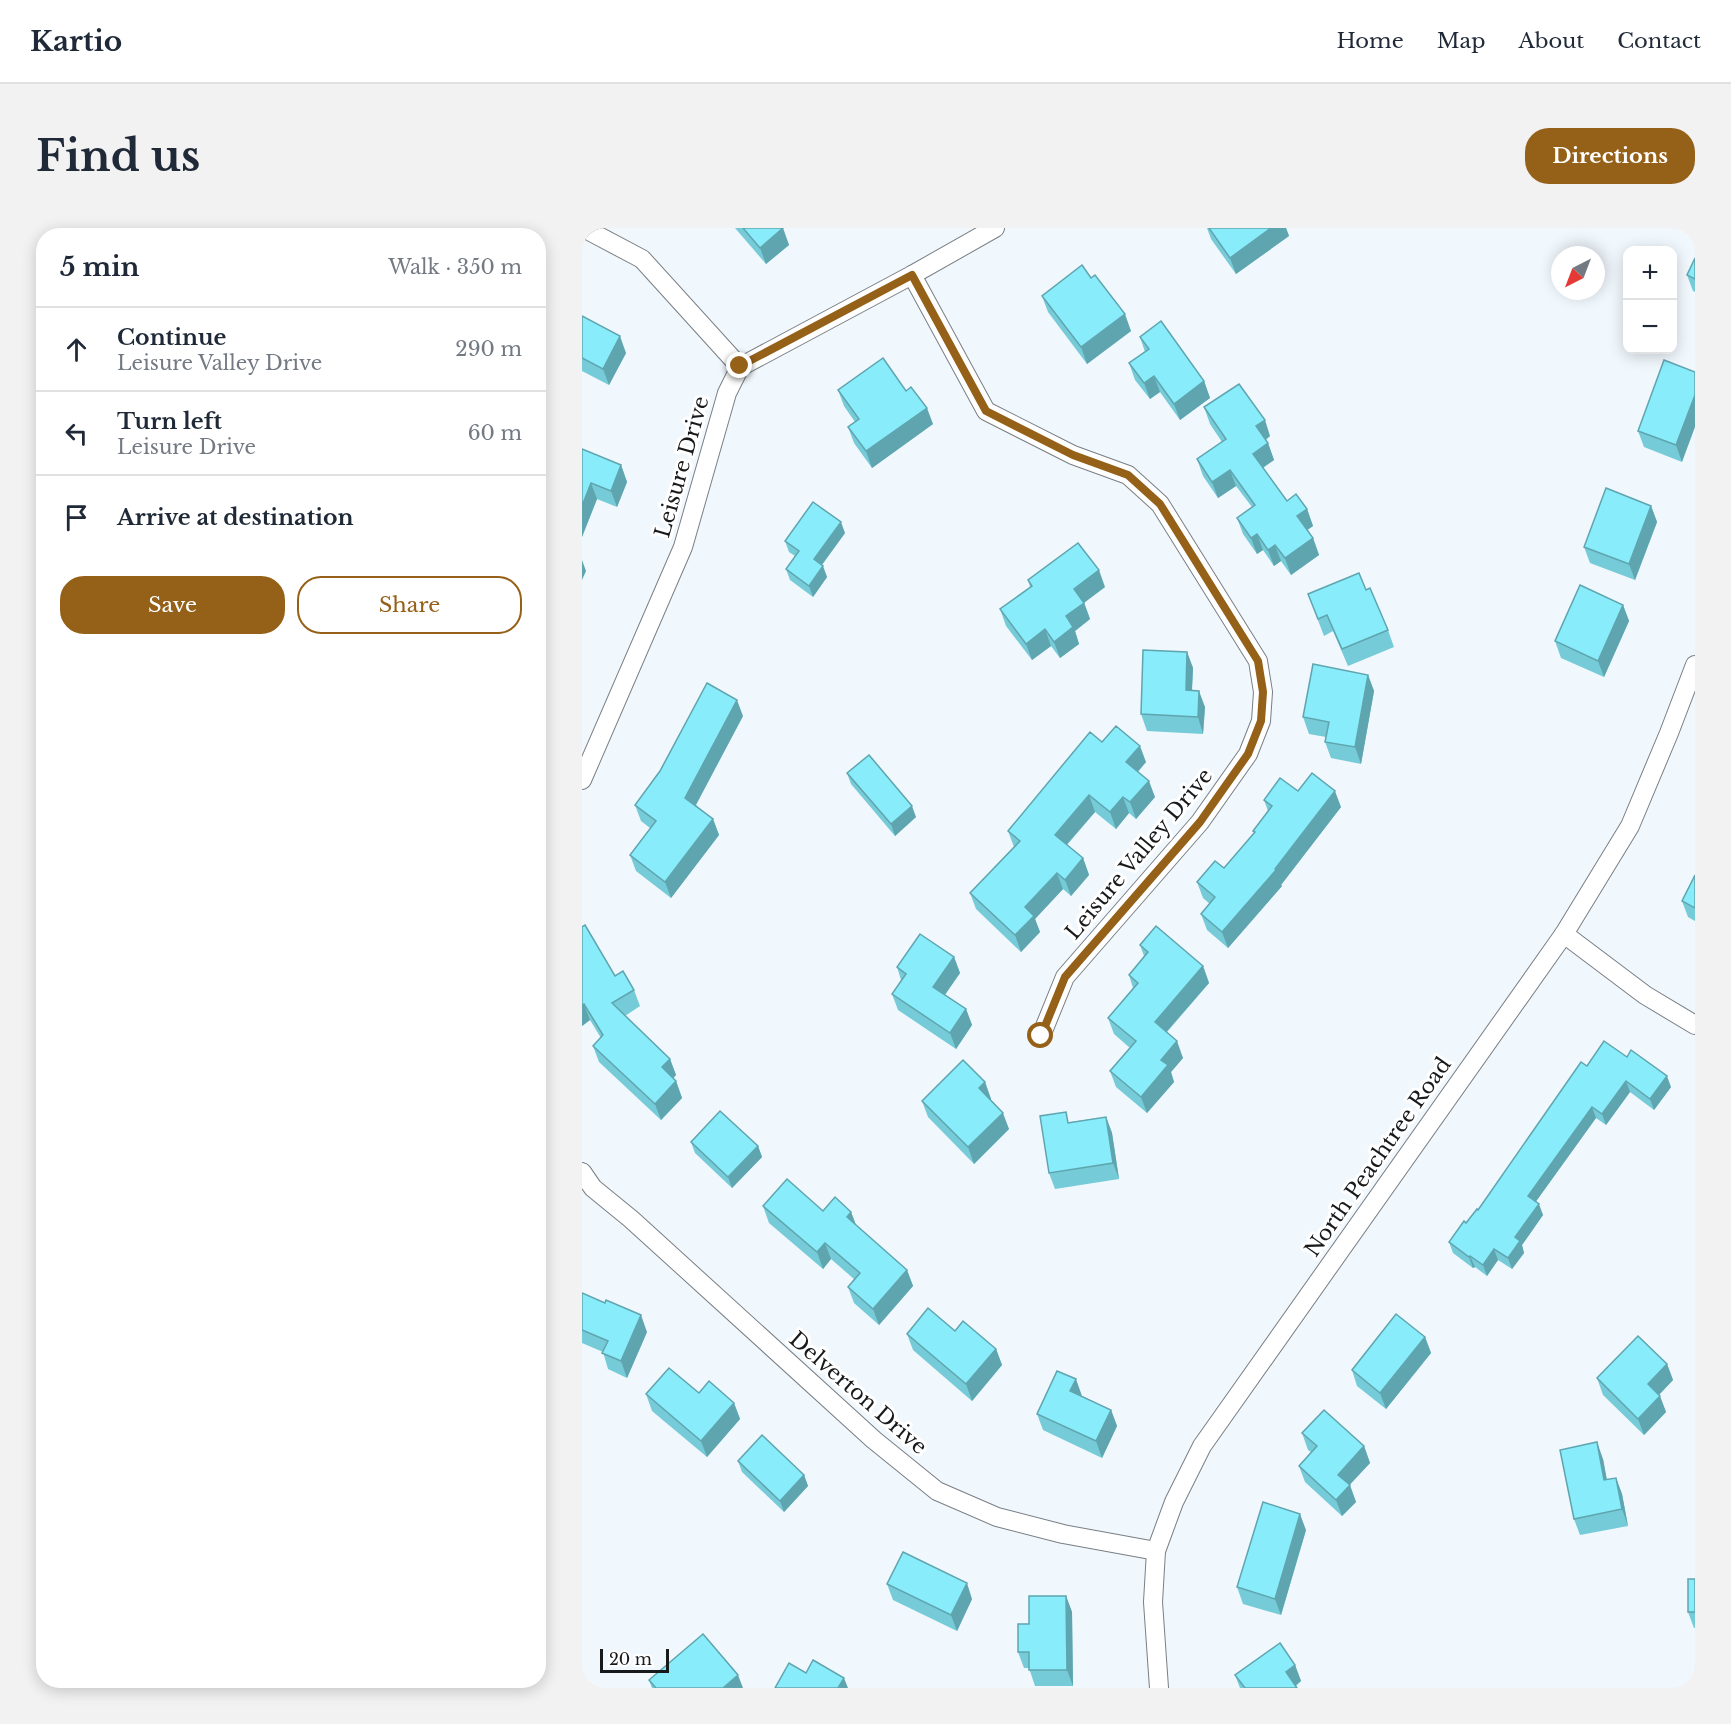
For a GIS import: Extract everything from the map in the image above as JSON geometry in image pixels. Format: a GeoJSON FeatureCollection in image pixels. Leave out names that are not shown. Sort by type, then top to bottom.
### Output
{"type":"FeatureCollection","features":[{"type":"Feature","properties":{"kind":"street"},"geometry":{"type":"LineString","coordinates":[[591,232],[642,259],[740,366],[912,275],[994,228]]}},
{"type":"Feature","properties":{"kind":"street","name":"Leisure Valley Drive"},"geometry":{"type":"LineString","coordinates":[[912,275],[986,411],[1073,455],[1128,475],[1160,504],[1258,661],[1263,692],[1261,721],[1248,754],[1200,822],[1065,977],[1041,1036]]}},
{"type":"Feature","properties":{"kind":"street","name":"Leisure Drive"},"geometry":{"type":"LineString","coordinates":[[582,780],[683,547],[727,393],[740,366]]}},
{"type":"Feature","properties":{"kind":"street","name":"North Peachtree Road"},"geometry":{"type":"LineString","coordinates":[[1159,1688],[1153,1602],[1156,1551],[1174,1502],[1202,1446],[1564,934],[1630,826],[1695,665]]}},
{"type":"Feature","properties":{"kind":"street"},"geometry":{"type":"LineString","coordinates":[[1564,934],[1645,995],[1695,1025]]}},
{"type":"Feature","properties":{"kind":"street","name":"Delverton Drive"},"geometry":{"type":"LineString","coordinates":[[582,1172],[588,1194],[631,1219],[873,1440],[937,1491],[997,1517],[1063,1534],[1156,1551]]}},
{"type":"Feature","properties":{"kind":"building"},"geometry":{"type":"Polygon","coordinates":[[[743,228],[783,228],[760,248],[743,228]]]}},
{"type":"Feature","properties":{"kind":"building"},"geometry":{"type":"Polygon","coordinates":[[[1209,228],[1271,228],[1230,258],[1209,228]]]}},
{"type":"Feature","properties":{"kind":"building"},"geometry":{"type":"Polygon","coordinates":[[[1695,258],[1695,279],[1687,275],[1695,258]]]}},
{"type":"Feature","properties":{"kind":"building"},"geometry":{"type":"Polygon","coordinates":[[[1082,265],[1091,278],[1095,275],[1125,314],[1081,347],[1042,296],[1082,265]]]}},
{"type":"Feature","properties":{"kind":"building"},"geometry":{"type":"Polygon","coordinates":[[[582,316],[620,336],[603,369],[582,358],[582,316]]]}},
{"type":"Feature","properties":{"kind":"building"},"geometry":{"type":"Polygon","coordinates":[[[1161,321],[1204,381],[1174,404],[1154,376],[1144,383],[1129,363],[1149,349],[1140,337],[1161,321]]]}},
{"type":"Feature","properties":{"kind":"building"},"geometry":{"type":"Polygon","coordinates":[[[883,358],[906,391],[911,387],[927,408],[866,451],[848,427],[859,419],[838,390],[883,358]]]}},
{"type":"Feature","properties":{"kind":"building"},"geometry":{"type":"Polygon","coordinates":[[[1664,360],[1695,372],[1695,395],[1676,445],[1638,431],[1664,360]]]}},
{"type":"Feature","properties":{"kind":"building"},"geometry":{"type":"Polygon","coordinates":[[[1239,384],[1265,420],[1256,426],[1268,443],[1253,454],[1287,501],[1296,494],[1307,509],[1297,516],[1313,538],[1285,558],[1275,545],[1268,550],[1257,534],[1251,538],[1237,518],[1255,505],[1230,470],[1212,482],[1197,459],[1226,439],[1204,407],[1239,384]]]}},
{"type":"Feature","properties":{"kind":"building"},"geometry":{"type":"Polygon","coordinates":[[[582,449],[621,465],[611,491],[591,483],[582,506],[582,449]]]}},
{"type":"Feature","properties":{"kind":"building"},"geometry":{"type":"Polygon","coordinates":[[[1606,488],[1651,506],[1629,564],[1584,547],[1606,488]]]}},
{"type":"Feature","properties":{"kind":"building"},"geometry":{"type":"Polygon","coordinates":[[[813,502],[841,522],[814,559],[823,566],[809,586],[786,569],[799,551],[785,541],[813,502]]]}},
{"type":"Feature","properties":{"kind":"building"},"geometry":{"type":"Polygon","coordinates":[[[1078,543],[1099,570],[1074,589],[1084,603],[1066,616],[1073,627],[1054,642],[1045,629],[1026,644],[1000,609],[1032,586],[1028,580],[1078,543]]]}},
{"type":"Feature","properties":{"kind":"building"},"geometry":{"type":"Polygon","coordinates":[[[1359,573],[1366,590],[1370,588],[1388,630],[1342,649],[1327,615],[1318,619],[1308,594],[1359,573]]]}},
{"type":"Feature","properties":{"kind":"building"},"geometry":{"type":"Polygon","coordinates":[[[1580,585],[1623,605],[1598,661],[1555,641],[1580,585]]]}},
{"type":"Feature","properties":{"kind":"building"},"geometry":{"type":"Polygon","coordinates":[[[1143,650],[1187,652],[1186,690],[1199,691],[1198,717],[1141,714],[1143,650]]]}},
{"type":"Feature","properties":{"kind":"building"},"geometry":{"type":"Polygon","coordinates":[[[1313,664],[1368,675],[1355,747],[1325,742],[1329,722],[1303,717],[1313,664]]]}},
{"type":"Feature","properties":{"kind":"building"},"geometry":{"type":"Polygon","coordinates":[[[707,683],[737,700],[685,798],[713,819],[665,882],[630,855],[656,821],[635,805],[660,771],[707,683]]]}},
{"type":"Feature","properties":{"kind":"building"},"geometry":{"type":"Polygon","coordinates":[[[1116,726],[1140,746],[1126,762],[1149,781],[1130,802],[1123,797],[1110,812],[1089,795],[1055,835],[1083,858],[1065,880],[1057,873],[1025,907],[1034,916],[1015,935],[970,893],[1020,841],[1008,831],[1090,732],[1102,742],[1116,726]]]}},
{"type":"Feature","properties":{"kind":"building"},"geometry":{"type":"Polygon","coordinates":[[[869,755],[912,806],[891,824],[847,773],[869,755]]]}},
{"type":"Feature","properties":{"kind":"building"},"geometry":{"type":"Polygon","coordinates":[[[1312,773],[1335,791],[1276,870],[1222,932],[1201,914],[1215,897],[1197,882],[1215,861],[1224,868],[1255,832],[1253,831],[1272,806],[1264,800],[1280,778],[1298,791],[1312,773]]]}},
{"type":"Feature","properties":{"kind":"building"},"geometry":{"type":"Polygon","coordinates":[[[1695,875],[1695,908],[1682,901],[1695,875]]]}},
{"type":"Feature","properties":{"kind":"building"},"geometry":{"type":"Polygon","coordinates":[[[585,925],[615,976],[623,971],[634,990],[612,1003],[670,1059],[662,1067],[676,1081],[655,1104],[593,1046],[603,1035],[584,1004],[582,1005],[582,927],[585,925]]]}},
{"type":"Feature","properties":{"kind":"building"},"geometry":{"type":"Polygon","coordinates":[[[1156,926],[1203,966],[1155,1022],[1177,1041],[1161,1060],[1168,1065],[1141,1097],[1110,1071],[1136,1041],[1108,1018],[1138,983],[1129,975],[1148,952],[1140,945],[1156,926]]]}},
{"type":"Feature","properties":{"kind":"building"},"geometry":{"type":"Polygon","coordinates":[[[920,934],[954,957],[933,987],[966,1009],[950,1033],[892,994],[906,974],[897,967],[920,934]]]}},
{"type":"Feature","properties":{"kind":"building"},"geometry":{"type":"Polygon","coordinates":[[[1604,1041],[1627,1057],[1631,1050],[1667,1076],[1650,1099],[1626,1081],[1602,1114],[1592,1107],[1528,1196],[1539,1204],[1515,1237],[1520,1241],[1508,1258],[1494,1249],[1483,1265],[1469,1257],[1449,1242],[1464,1221],[1466,1223],[1478,1210],[1581,1062],[1587,1066],[1604,1041]]]}},
{"type":"Feature","properties":{"kind":"building"},"geometry":{"type":"Polygon","coordinates":[[[963,1060],[985,1082],[979,1088],[1003,1113],[968,1147],[922,1101],[963,1060]]]}},
{"type":"Feature","properties":{"kind":"building"},"geometry":{"type":"Polygon","coordinates":[[[720,1111],[758,1146],[728,1177],[691,1142],[720,1111]]]}},
{"type":"Feature","properties":{"kind":"building"},"geometry":{"type":"Polygon","coordinates":[[[1066,1112],[1068,1123],[1106,1117],[1113,1163],[1049,1173],[1040,1116],[1066,1112]]]}},
{"type":"Feature","properties":{"kind":"building"},"geometry":{"type":"Polygon","coordinates":[[[787,1179],[823,1211],[835,1197],[851,1212],[847,1217],[907,1270],[873,1309],[848,1287],[860,1273],[825,1243],[817,1252],[763,1206],[787,1179]]]}},
{"type":"Feature","properties":{"kind":"building"},"geometry":{"type":"Polygon","coordinates":[[[582,1293],[605,1303],[606,1300],[641,1315],[621,1361],[602,1353],[608,1341],[582,1330],[582,1293]]]}},
{"type":"Feature","properties":{"kind":"building"},"geometry":{"type":"Polygon","coordinates":[[[928,1308],[955,1331],[963,1321],[996,1349],[966,1384],[907,1334],[928,1308]]]}},
{"type":"Feature","properties":{"kind":"building"},"geometry":{"type":"Polygon","coordinates":[[[1396,1314],[1425,1337],[1380,1393],[1352,1370],[1396,1314]]]}},
{"type":"Feature","properties":{"kind":"building"},"geometry":{"type":"Polygon","coordinates":[[[1638,1336],[1667,1364],[1648,1384],[1660,1396],[1638,1419],[1597,1378],[1638,1336]]]}},
{"type":"Feature","properties":{"kind":"building"},"geometry":{"type":"Polygon","coordinates":[[[669,1368],[699,1393],[709,1381],[734,1403],[701,1441],[646,1394],[669,1368]]]}},
{"type":"Feature","properties":{"kind":"building"},"geometry":{"type":"Polygon","coordinates":[[[1057,1371],[1076,1379],[1070,1391],[1111,1410],[1096,1441],[1037,1414],[1057,1371]]]}},
{"type":"Feature","properties":{"kind":"building"},"geometry":{"type":"Polygon","coordinates":[[[1324,1410],[1364,1446],[1338,1475],[1350,1485],[1336,1500],[1299,1466],[1317,1446],[1302,1433],[1324,1410]]]}},
{"type":"Feature","properties":{"kind":"building"},"geometry":{"type":"Polygon","coordinates":[[[762,1435],[804,1475],[780,1501],[738,1461],[762,1435]]]}},
{"type":"Feature","properties":{"kind":"building"},"geometry":{"type":"Polygon","coordinates":[[[1597,1442],[1604,1480],[1616,1478],[1622,1509],[1574,1519],[1560,1450],[1597,1442]]]}},
{"type":"Feature","properties":{"kind":"building"},"geometry":{"type":"Polygon","coordinates":[[[1263,1502],[1300,1514],[1275,1599],[1237,1587],[1263,1502]]]}},
{"type":"Feature","properties":{"kind":"building"},"geometry":{"type":"Polygon","coordinates":[[[903,1552],[967,1583],[951,1615],[887,1584],[903,1552]]]}},
{"type":"Feature","properties":{"kind":"building"},"geometry":{"type":"Polygon","coordinates":[[[1688,1579],[1695,1579],[1695,1612],[1688,1612],[1688,1579]]]}},
{"type":"Feature","properties":{"kind":"building"},"geometry":{"type":"Polygon","coordinates":[[[1029,1596],[1066,1596],[1067,1670],[1029,1670],[1029,1652],[1018,1652],[1018,1624],[1029,1624],[1029,1596]]]}},
{"type":"Feature","properties":{"kind":"building"},"geometry":{"type":"Polygon","coordinates":[[[703,1634],[738,1675],[723,1688],[656,1688],[649,1680],[703,1634]]]}},
{"type":"Feature","properties":{"kind":"building"},"geometry":{"type":"Polygon","coordinates":[[[1280,1643],[1295,1665],[1286,1672],[1297,1688],[1245,1688],[1235,1675],[1280,1643]]]}},
{"type":"Feature","properties":{"kind":"building"},"geometry":{"type":"Polygon","coordinates":[[[813,1660],[844,1678],[838,1688],[775,1688],[789,1663],[806,1673],[813,1660]]]}},
{"type":"Feature","properties":{"kind":"route"},"geometry":{"type":"LineString","coordinates":[[740,366],[912,275],[986,411],[1073,455],[1128,475],[1160,504],[1258,661],[1263,692],[1261,721],[1248,754],[1200,822],[1065,977],[1041,1036]]}}]}
